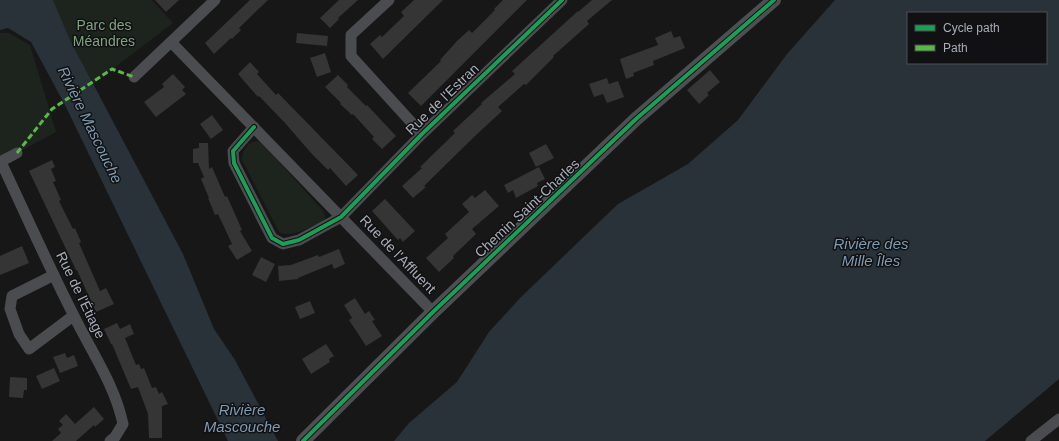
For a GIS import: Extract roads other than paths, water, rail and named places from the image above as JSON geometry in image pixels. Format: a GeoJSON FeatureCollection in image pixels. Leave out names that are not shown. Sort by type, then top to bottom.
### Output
{"type":"FeatureCollection","features":[{"type":"Feature","properties":{"kind":"main road","name":"Chemin Saint-Charles"},"geometry":{"type":"LineString","coordinates":[[303,441],[433,312],[636,119],[774,0]]}},
{"type":"Feature","properties":{"kind":"street"},"geometry":{"type":"LineString","coordinates":[[134,77],[215,0]]}},
{"type":"Feature","properties":{"kind":"street"},"geometry":{"type":"LineString","coordinates":[[389,0],[351,35],[351,56],[422,134]]}},
{"type":"Feature","properties":{"kind":"street","name":"Rue de l'Estran"},"geometry":{"type":"LineString","coordinates":[[341,216],[422,134],[562,0]]}},
{"type":"Feature","properties":{"kind":"street","name":"Rue de l'Affluent"},"geometry":{"type":"LineString","coordinates":[[171,42],[433,312]]}},
{"type":"Feature","properties":{"kind":"street","name":"Rue de l'Affluent"},"geometry":{"type":"LineString","coordinates":[[254,127],[233,151],[234,163],[272,238],[283,244],[299,240],[341,216]]}},
{"type":"Feature","properties":{"kind":"street"},"geometry":{"type":"LineString","coordinates":[[1,162],[18,153]]}},
{"type":"Feature","properties":{"kind":"street","name":"Rue de l'Étiage"},"geometry":{"type":"LineString","coordinates":[[1,162],[73,316],[107,381],[120,412],[123,424],[115,437],[110,441]]}},
{"type":"Feature","properties":{"kind":"street"},"geometry":{"type":"LineString","coordinates":[[54,275],[12,296],[10,308],[19,334],[28,349],[73,316]]}},
{"type":"Feature","properties":{"kind":"street"},"geometry":{"type":"LineString","coordinates":[[1031,441],[1059,419]]}},
{"type":"Feature","properties":{"kind":"water","name":"Rivière Mascouche"},"geometry":{"type":"Polygon","coordinates":[[[0,0],[53,0],[71,42],[183,254],[214,329],[235,360],[278,441],[228,441],[65,105],[31,42],[8,28],[0,30],[0,0]]]}},
{"type":"Feature","properties":{"kind":"water","name":"Rivière des Mille Îles"},"geometry":{"type":"Polygon","coordinates":[[[835,0],[1059,0],[1059,379],[985,441],[394,441],[409,423],[457,382],[489,332],[520,298],[618,204],[688,164],[738,120],[787,54],[835,0]]]}},
{"type":"Feature","properties":{"kind":"park label","name":"Parc des Méandres"},"geometry":{"type":"Point","coordinates":[104,34]}}]}
